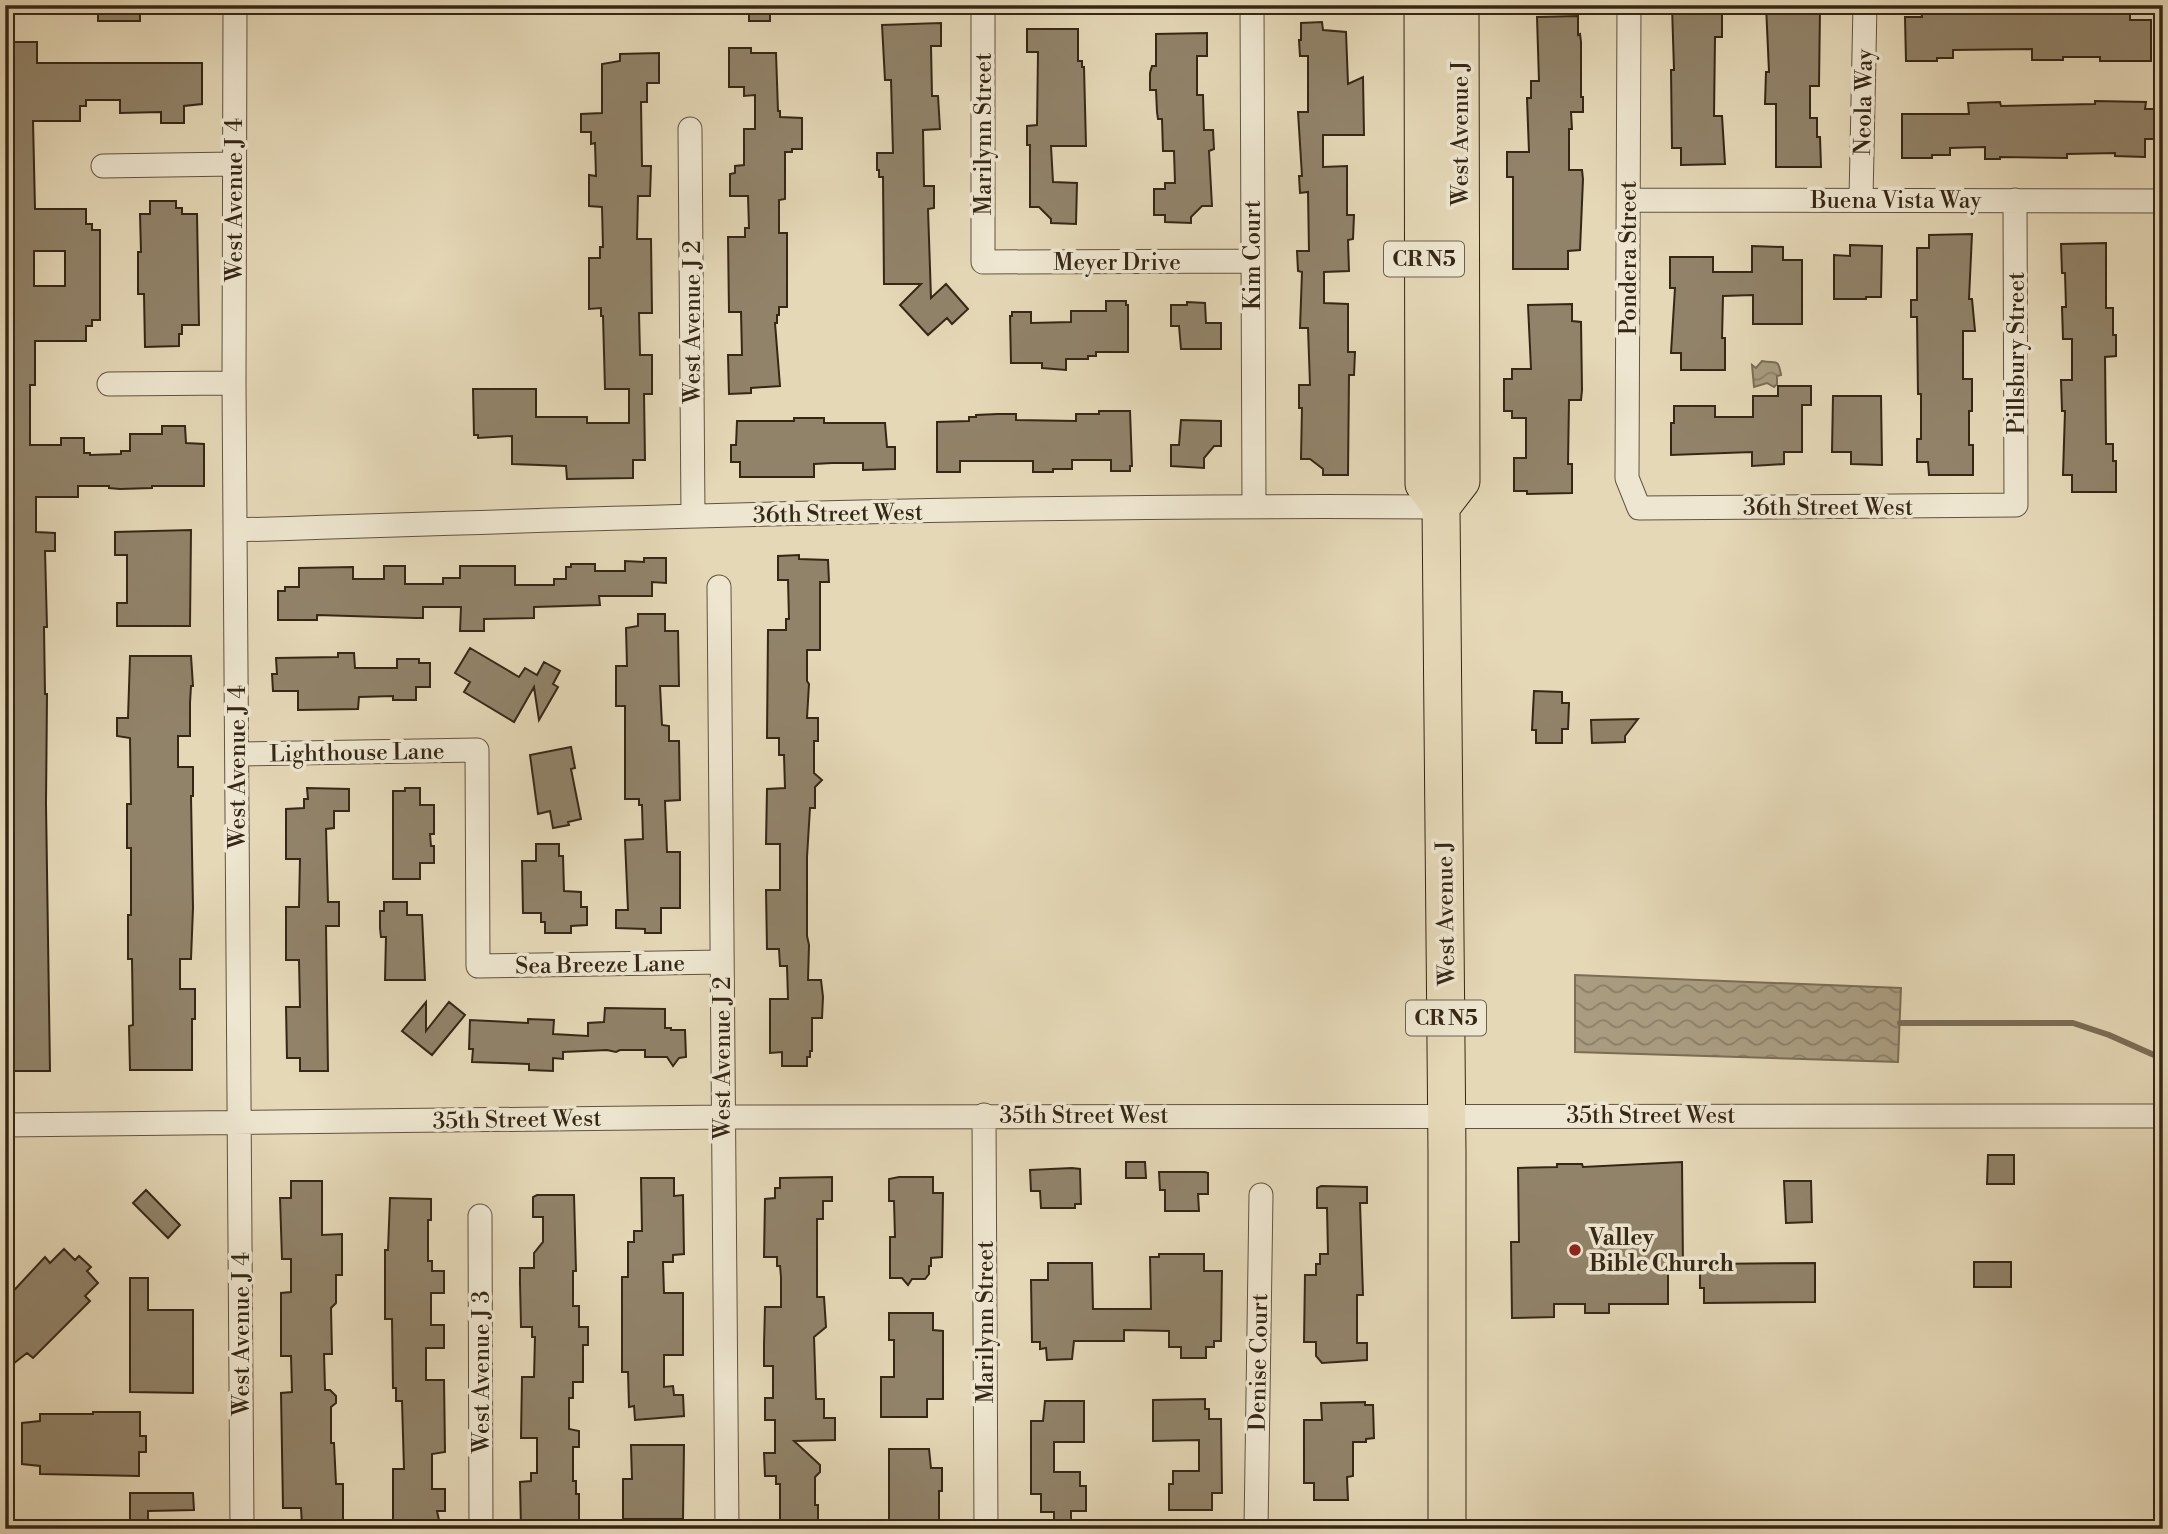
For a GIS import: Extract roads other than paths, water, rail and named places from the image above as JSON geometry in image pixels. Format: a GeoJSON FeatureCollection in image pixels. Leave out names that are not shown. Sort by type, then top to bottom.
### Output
{"type":"FeatureCollection","features":[{"type":"Feature","properties":{"kind":"main road","name":"West Avenue J"},"geometry":{"type":"LineString","coordinates":[[1423,5],[1424,484],[1441,506],[1447,1529]]}},
{"type":"Feature","properties":{"kind":"main road","name":"West Avenue J"},"geometry":{"type":"LineString","coordinates":[[1441,506],[1461,481],[1460,5]]}},
{"type":"Feature","properties":{"kind":"street","name":"West Avenue J 4"},"geometry":{"type":"LineString","coordinates":[[235,5],[234,383],[242,1529]]}},
{"type":"Feature","properties":{"kind":"street","name":"Marilynn Street"},"geometry":{"type":"LineString","coordinates":[[983,5],[983,262]]}},
{"type":"Feature","properties":{"kind":"street","name":"Kim Court"},"geometry":{"type":"LineString","coordinates":[[1252,5],[1254,506]]}},
{"type":"Feature","properties":{"kind":"street","name":"Pondera Street"},"geometry":{"type":"LineString","coordinates":[[1629,5],[1627,478],[1639,508]]}},
{"type":"Feature","properties":{"kind":"street","name":"Neola Way"},"geometry":{"type":"LineString","coordinates":[[1861,199],[1865,5]]}},
{"type":"Feature","properties":{"kind":"street","name":"West Avenue J 2"},"geometry":{"type":"LineString","coordinates":[[690,129],[693,516]]}},
{"type":"Feature","properties":{"kind":"street"},"geometry":{"type":"LineString","coordinates":[[103,166],[234,164]]}},
{"type":"Feature","properties":{"kind":"street","name":"Buena Vista Way"},"geometry":{"type":"LineString","coordinates":[[1629,200],[2163,201]]}},
{"type":"Feature","properties":{"kind":"street","name":"Pillsbury Street"},"geometry":{"type":"LineString","coordinates":[[2015,200],[2016,505]]}},
{"type":"Feature","properties":{"kind":"street","name":"Meyer Drive"},"geometry":{"type":"LineString","coordinates":[[983,262],[1252,261]]}},
{"type":"Feature","properties":{"kind":"street"},"geometry":{"type":"LineString","coordinates":[[109,384],[234,383]]}},
{"type":"Feature","properties":{"kind":"street","name":"36th Street West"},"geometry":{"type":"LineString","coordinates":[[1639,508],[2016,505]]}},
{"type":"Feature","properties":{"kind":"street","name":"36th Street West"},"geometry":{"type":"LineString","coordinates":[[235,530],[693,516],[1254,506],[1441,506]]}},
{"type":"Feature","properties":{"kind":"street","name":"West Avenue J 2"},"geometry":{"type":"LineString","coordinates":[[719,587],[727,1529]]}},
{"type":"Feature","properties":{"kind":"street","name":"Lighthouse Lane"},"geometry":{"type":"LineString","coordinates":[[237,754],[477,750],[478,966]]}},
{"type":"Feature","properties":{"kind":"street","name":"Sea Breeze Lane"},"geometry":{"type":"LineString","coordinates":[[478,966],[721,962]]}},
{"type":"Feature","properties":{"kind":"street","name":"Marilynn Street"},"geometry":{"type":"LineString","coordinates":[[984,1115],[986,1529]]}},
{"type":"Feature","properties":{"kind":"street","name":"35th Street West"},"geometry":{"type":"LineString","coordinates":[[5,1125],[722,1116],[2163,1116]]}},
{"type":"Feature","properties":{"kind":"street","name":"Denise Court"},"geometry":{"type":"LineString","coordinates":[[1255,1529],[1261,1195]]}},
{"type":"Feature","properties":{"kind":"street","name":"West Avenue J 3"},"geometry":{"type":"LineString","coordinates":[[480,1216],[481,1529]]}},
{"type":"Feature","properties":{"kind":"water"},"geometry":{"type":"Polygon","coordinates":[[[1762,361],[1776,362],[1779,366],[1781,375],[1777,376],[1777,384],[1774,387],[1767,383],[1754,387],[1752,365],[1756,368],[1762,361]]]}},
{"type":"Feature","properties":{"kind":"water"},"geometry":{"type":"Polygon","coordinates":[[[1575,975],[1901,988],[1898,1062],[1575,1052],[1575,975]]]}},
{"type":"Feature","properties":{"kind":"waterway"},"geometry":{"type":"LineString","coordinates":[[1900,1023],[2073,1023],[2109,1035],[2163,1059]]}},
{"type":"Feature","properties":{"kind":"place","name":"Valley Bible Church"},"geometry":{"type":"Point","coordinates":[1575,1250]}}]}
